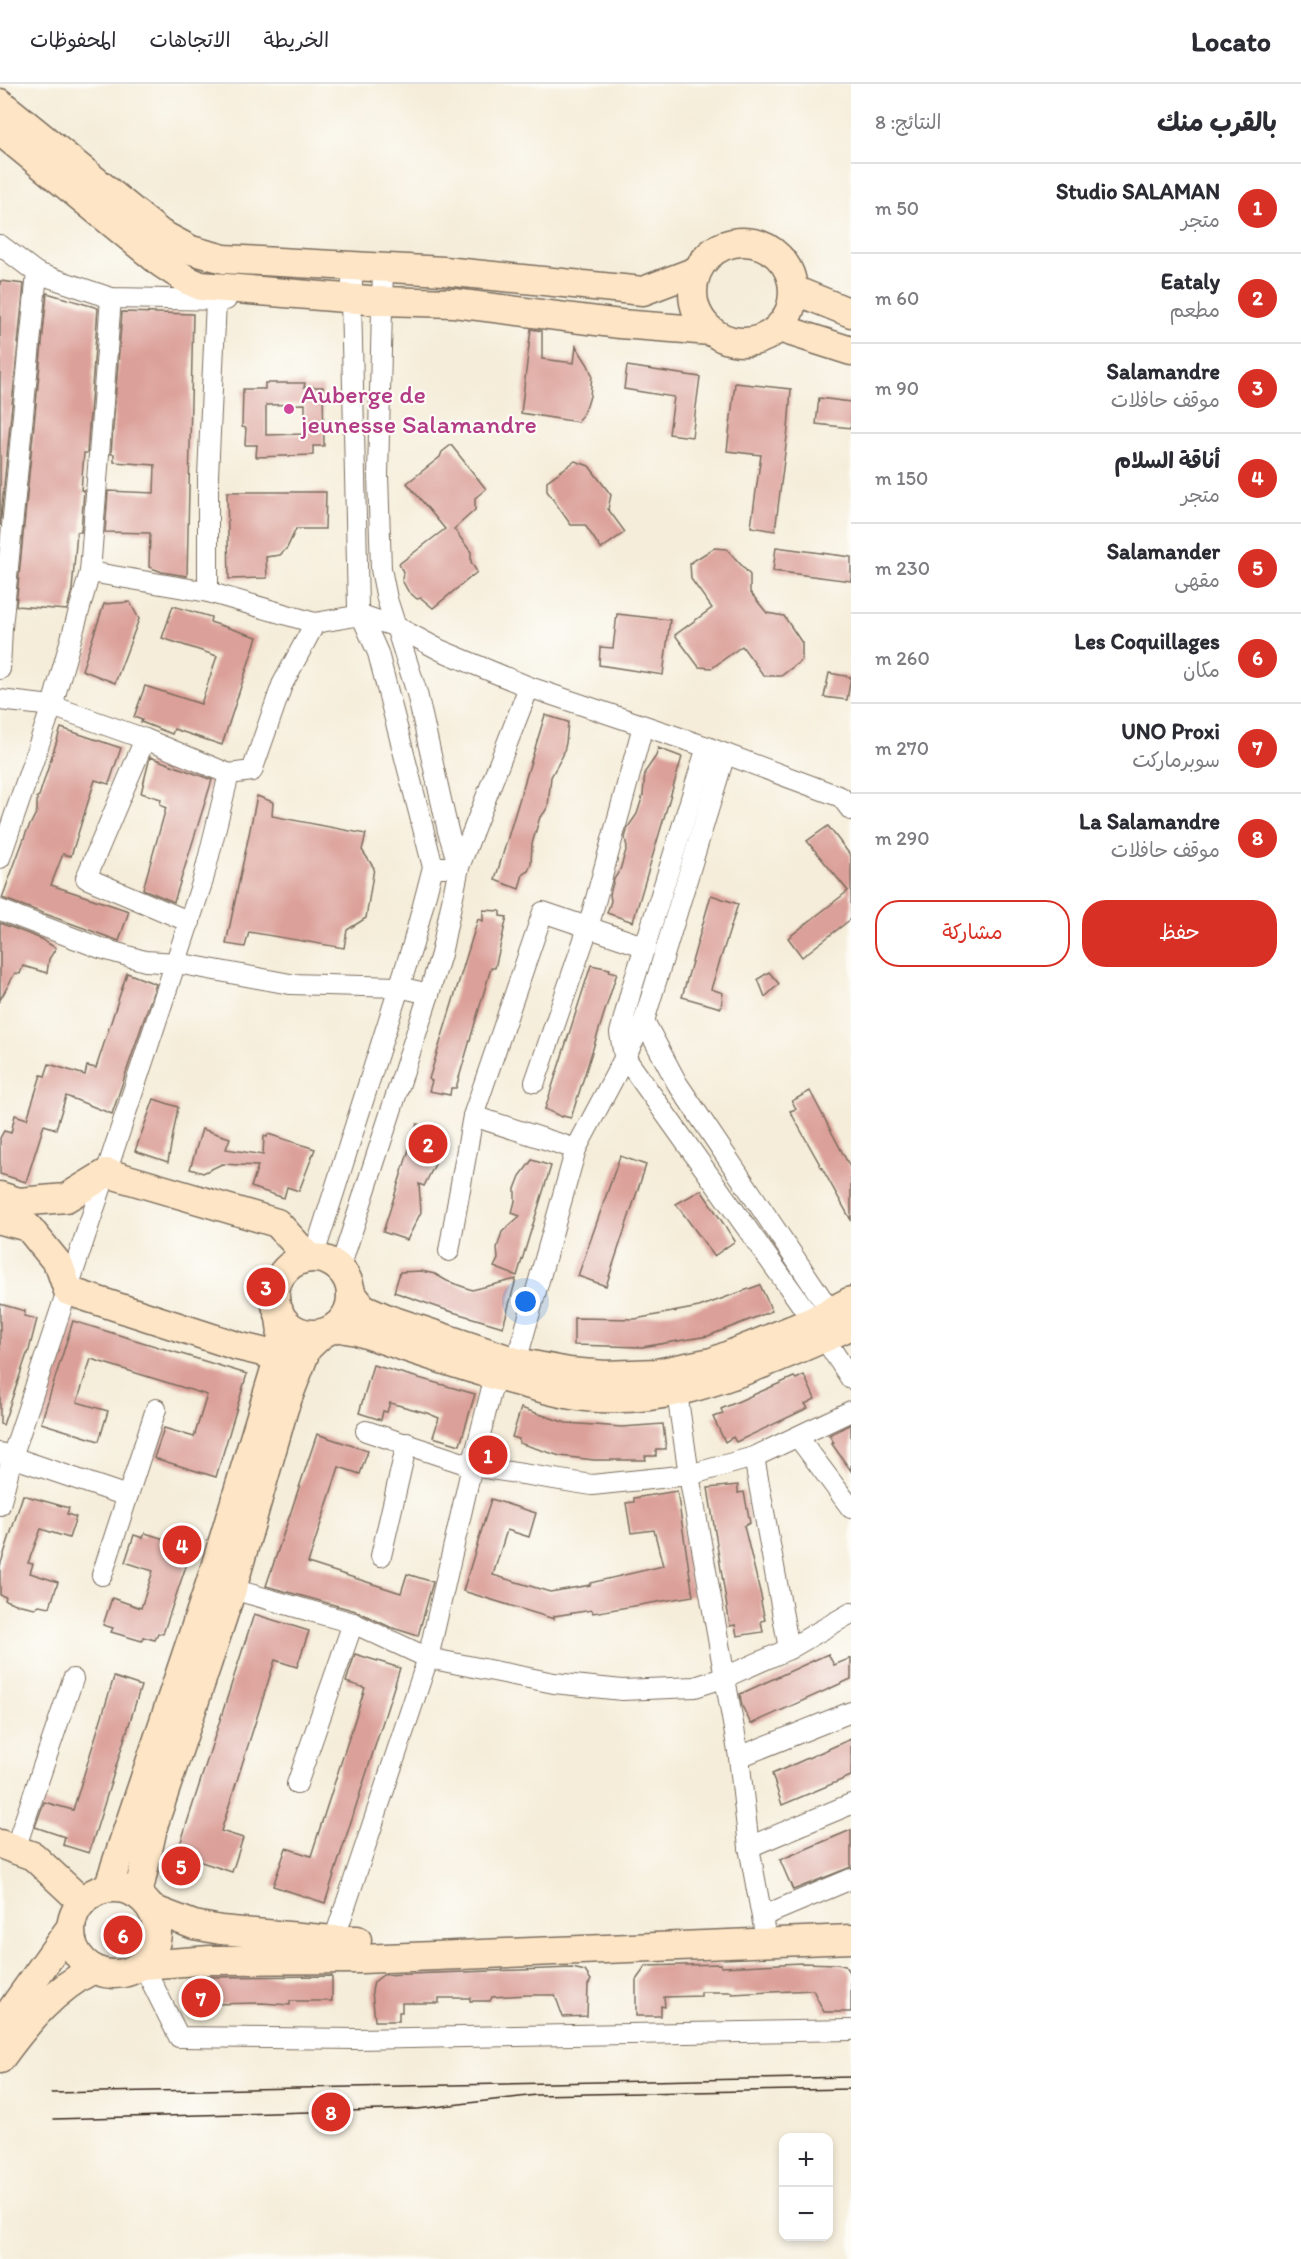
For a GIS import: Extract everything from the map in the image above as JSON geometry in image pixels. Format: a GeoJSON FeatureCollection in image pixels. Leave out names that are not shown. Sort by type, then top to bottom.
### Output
{"type":"FeatureCollection","features":[{"type":"Feature","properties":{"kind":"street"},"geometry":{"type":"LineString","coordinates":[[0,104],[161,234],[191,250],[224,259],[383,267],[560,281],[643,291],[696,271]]}},
{"type":"Feature","properties":{"kind":"street"},"geometry":{"type":"LineString","coordinates":[[0,131],[161,263],[201,286],[381,301],[454,303],[620,324],[711,331]]}},
{"type":"Feature","properties":{"kind":"street"},"geometry":{"type":"LineString","coordinates":[[735,242],[752,242],[768,248],[781,258],[790,273],[794,290],[793,304],[787,317],[778,328],[767,337],[752,342],[738,342],[723,338],[711,331],[700,318],[694,303],[692,287],[696,271],[706,257],[718,248],[735,242]]}},
{"type":"Feature","properties":{"kind":"street"},"geometry":{"type":"LineString","coordinates":[[0,245],[37,273],[111,298],[216,301],[298,295]]}},
{"type":"Feature","properties":{"kind":"street"},"geometry":{"type":"LineString","coordinates":[[311,1258],[413,944],[433,867],[378,653],[358,608],[351,298],[353,266]]}},
{"type":"Feature","properties":{"kind":"street"},"geometry":{"type":"LineString","coordinates":[[383,267],[378,475],[381,569],[387,599],[417,693],[448,831],[459,867]]}},
{"type":"Feature","properties":{"kind":"street"},"geometry":{"type":"LineString","coordinates":[[0,669],[1,628],[37,273]]}},
{"type":"Feature","properties":{"kind":"street"},"geometry":{"type":"LineString","coordinates":[[794,290],[851,313]]}},
{"type":"Feature","properties":{"kind":"street"},"geometry":{"type":"LineString","coordinates":[[0,858],[52,706],[90,572],[111,298]]}},
{"type":"Feature","properties":{"kind":"street"},"geometry":{"type":"LineString","coordinates":[[208,592],[208,476],[216,301]]}},
{"type":"Feature","properties":{"kind":"street"},"geometry":{"type":"LineString","coordinates":[[778,328],[851,351]]}},
{"type":"Feature","properties":{"kind":"street"},"geometry":{"type":"LineString","coordinates":[[90,572],[208,592],[315,623],[361,615],[397,627],[440,650],[529,687],[707,747],[841,796],[851,810]]}},
{"type":"Feature","properties":{"kind":"street"},"geometry":{"type":"LineString","coordinates":[[0,700],[52,706],[145,739],[229,774],[252,771],[282,685],[315,623]]}},
{"type":"Feature","properties":{"kind":"street"},"geometry":{"type":"LineString","coordinates":[[143,1965],[152,1953],[157,1939],[157,1923],[145,1902],[154,1823],[232,1589],[284,1408],[306,1348],[345,1318],[350,1306],[345,1281],[441,954],[459,867],[529,687]]}},
{"type":"Feature","properties":{"kind":"street"},"geometry":{"type":"LineString","coordinates":[[535,1082],[588,928],[643,726]]}},
{"type":"Feature","properties":{"kind":"street"},"geometry":{"type":"LineString","coordinates":[[145,739],[86,878],[190,922]]}},
{"type":"Feature","properties":{"kind":"street"},"geometry":{"type":"LineString","coordinates":[[707,747],[631,991],[620,1033],[624,1056],[834,1320]]}},
{"type":"Feature","properties":{"kind":"street"},"geometry":{"type":"LineString","coordinates":[[334,1940],[428,1658],[472,1466],[506,1369],[576,1149],[644,1021],[726,754]]}},
{"type":"Feature","properties":{"kind":"street"},"geometry":{"type":"LineString","coordinates":[[0,1505],[6,1455],[68,1291],[177,963],[203,880],[229,774]]}},
{"type":"Feature","properties":{"kind":"street"},"geometry":{"type":"LineString","coordinates":[[433,867],[459,867]]}},
{"type":"Feature","properties":{"kind":"street"},"geometry":{"type":"LineString","coordinates":[[0,910],[100,948],[146,961],[177,963],[290,984],[399,987],[429,994]]}},
{"type":"Feature","properties":{"kind":"street"},"geometry":{"type":"LineString","coordinates":[[449,1251],[473,1116],[543,912],[646,947]]}},
{"type":"Feature","properties":{"kind":"street"},"geometry":{"type":"LineString","coordinates":[[644,1021],[677,1083],[834,1320],[851,1379]]}},
{"type":"Feature","properties":{"kind":"street"},"geometry":{"type":"LineString","coordinates":[[473,1116],[576,1149]]}},
{"type":"Feature","properties":{"kind":"street"},"geometry":{"type":"LineString","coordinates":[[0,1196],[19,1202],[66,1198],[107,1173],[277,1222],[311,1258]]}},
{"type":"Feature","properties":{"kind":"street"},"geometry":{"type":"LineString","coordinates":[[0,1220],[28,1227],[59,1264],[68,1291]]}},
{"type":"Feature","properties":{"kind":"street"},"geometry":{"type":"LineString","coordinates":[[108,1888],[210,1584],[279,1356],[282,1332],[275,1299],[276,1287],[281,1275],[289,1266],[311,1258],[327,1260],[363,1308],[561,1393],[599,1398],[642,1397],[677,1392],[712,1383],[834,1320]]}},
{"type":"Feature","properties":{"kind":"street"},"geometry":{"type":"LineString","coordinates":[[68,1291],[237,1346],[279,1356]]}},
{"type":"Feature","properties":{"kind":"street"},"geometry":{"type":"LineString","coordinates":[[279,1311],[286,1322],[297,1330],[310,1334],[329,1330],[357,1331],[506,1369],[605,1375],[657,1373],[712,1362],[834,1320]]}},
{"type":"Feature","properties":{"kind":"street"},"geometry":{"type":"LineString","coordinates":[[677,1392],[723,1678],[739,1757],[749,1847],[764,1922]]}},
{"type":"Feature","properties":{"kind":"street"},"geometry":{"type":"LineString","coordinates":[[102,1575],[156,1409]]}},
{"type":"Feature","properties":{"kind":"street"},"geometry":{"type":"LineString","coordinates":[[366,1431],[472,1466],[592,1485],[689,1475],[754,1457],[851,1411]]}},
{"type":"Feature","properties":{"kind":"street"},"geometry":{"type":"LineString","coordinates":[[798,1437],[851,1508]]}},
{"type":"Feature","properties":{"kind":"street"},"geometry":{"type":"LineString","coordinates":[[381,1556],[407,1443]]}},
{"type":"Feature","properties":{"kind":"street"},"geometry":{"type":"LineString","coordinates":[[6,1455],[127,1496]]}},
{"type":"Feature","properties":{"kind":"street"},"geometry":{"type":"LineString","coordinates":[[754,1457],[789,1649]]}},
{"type":"Feature","properties":{"kind":"street"},"geometry":{"type":"LineString","coordinates":[[232,1589],[353,1623],[428,1658],[554,1683],[622,1690],[695,1687],[723,1678],[789,1649],[851,1613]]}},
{"type":"Feature","properties":{"kind":"street"},"geometry":{"type":"LineString","coordinates":[[297,1784],[353,1623]]}},
{"type":"Feature","properties":{"kind":"street"},"geometry":{"type":"LineString","coordinates":[[73,1679],[8,1847],[33,1856],[76,1914],[71,1941],[76,1954],[86,1965],[100,1973],[115,1975],[130,1972],[143,1965],[210,1960],[361,1959],[851,1939]]}},
{"type":"Feature","properties":{"kind":"street"},"geometry":{"type":"LineString","coordinates":[[739,1757],[851,1712]]}},
{"type":"Feature","properties":{"kind":"street"},"geometry":{"type":"LineString","coordinates":[[749,1847],[851,1804]]}},
{"type":"Feature","properties":{"kind":"street"},"geometry":{"type":"LineString","coordinates":[[764,1922],[851,1879]]}},
{"type":"Feature","properties":{"kind":"street"},"geometry":{"type":"LineString","coordinates":[[0,2026],[76,1914],[94,1893],[108,1888],[129,1890],[145,1902],[194,1925],[334,1940],[764,1922],[851,1922]]}},
{"type":"Feature","properties":{"kind":"street"},"geometry":{"type":"LineString","coordinates":[[143,1965],[179,2037],[356,2039],[851,2030]]}},
{"type":"Feature","properties":{"kind":"street"},"geometry":{"type":"LineString","coordinates":[[0,2059],[33,2016],[56,1993],[94,1969]]}},
{"type":"Feature","properties":{"kind":"building"},"geometry":{"type":"Polygon","coordinates":[[[0,281],[24,284],[0,526],[0,281]]]}},
{"type":"Feature","properties":{"kind":"building"},"geometry":{"type":"Polygon","coordinates":[[[47,293],[98,308],[87,453],[84,453],[81,490],[84,490],[81,532],[77,532],[72,590],[67,610],[16,606],[47,293]]]}},
{"type":"Feature","properties":{"kind":"building"},"geometry":{"type":"Polygon","coordinates":[[[122,312],[193,314],[187,576],[162,572],[149,567],[150,533],[105,532],[108,491],[154,493],[155,465],[114,462],[114,454],[111,454],[122,312]]]}},
{"type":"Feature","properties":{"kind":"building"},"geometry":{"type":"Polygon","coordinates":[[[531,329],[542,331],[542,359],[574,363],[576,346],[588,365],[592,375],[590,396],[578,422],[521,413],[531,329]]]}},
{"type":"Feature","properties":{"kind":"building"},"geometry":{"type":"Polygon","coordinates":[[[627,366],[700,377],[692,437],[669,434],[674,397],[624,389],[627,366]]]}},
{"type":"Feature","properties":{"kind":"building"},"geometry":{"type":"Polygon","coordinates":[[[265,383],[305,383],[304,387],[323,387],[324,446],[313,446],[313,455],[256,457],[257,445],[245,445],[246,428],[242,427],[243,389],[265,389],[265,383]],[[305,404],[266,405],[266,435],[305,434],[305,404]]]}},
{"type":"Feature","properties":{"kind":"building"},"geometry":{"type":"Polygon","coordinates":[[[735,383],[791,389],[775,531],[751,527],[761,455],[727,451],[735,383]]]}},
{"type":"Feature","properties":{"kind":"building"},"geometry":{"type":"Polygon","coordinates":[[[819,398],[851,402],[851,428],[816,424],[819,398]]]}},
{"type":"Feature","properties":{"kind":"building"},"geometry":{"type":"Polygon","coordinates":[[[451,445],[486,489],[475,498],[475,510],[454,529],[471,552],[471,562],[477,572],[433,608],[408,591],[402,580],[403,572],[399,564],[445,529],[407,483],[440,457],[442,452],[451,445]]]}},
{"type":"Feature","properties":{"kind":"building"},"geometry":{"type":"Polygon","coordinates":[[[575,461],[589,466],[611,495],[608,509],[625,532],[601,549],[585,525],[571,525],[547,491],[547,481],[575,461]]]}},
{"type":"Feature","properties":{"kind":"building"},"geometry":{"type":"Polygon","coordinates":[[[227,492],[326,492],[325,529],[296,529],[287,548],[280,555],[266,557],[267,578],[229,579],[227,492]]]}},
{"type":"Feature","properties":{"kind":"building"},"geometry":{"type":"Polygon","coordinates":[[[776,547],[851,557],[851,581],[773,571],[776,547]]]}},
{"type":"Feature","properties":{"kind":"building"},"geometry":{"type":"Polygon","coordinates":[[[714,548],[727,549],[750,575],[750,592],[767,613],[784,616],[802,643],[802,660],[781,676],[764,676],[742,646],[712,668],[699,667],[675,635],[712,608],[691,579],[690,563],[714,548]]]}},
{"type":"Feature","properties":{"kind":"building"},"geometry":{"type":"Polygon","coordinates":[[[130,602],[139,619],[115,683],[82,670],[104,604],[130,602]]]}},
{"type":"Feature","properties":{"kind":"building"},"geometry":{"type":"Polygon","coordinates":[[[173,606],[211,617],[210,622],[257,637],[222,745],[174,729],[172,734],[134,717],[145,686],[201,704],[217,656],[162,638],[173,606]]]}},
{"type":"Feature","properties":{"kind":"building"},"geometry":{"type":"Polygon","coordinates":[[[617,614],[670,620],[663,675],[599,665],[600,647],[613,648],[617,614]]]}},
{"type":"Feature","properties":{"kind":"building"},"geometry":{"type":"Polygon","coordinates":[[[829,673],[851,677],[847,700],[824,697],[829,673]]]}},
{"type":"Feature","properties":{"kind":"building"},"geometry":{"type":"Polygon","coordinates":[[[545,715],[568,722],[566,743],[563,755],[551,777],[548,806],[540,817],[532,844],[531,864],[528,871],[523,874],[519,889],[495,880],[545,715]]]}},
{"type":"Feature","properties":{"kind":"building"},"geometry":{"type":"Polygon","coordinates":[[[61,728],[121,748],[109,784],[95,780],[71,856],[63,854],[51,885],[129,911],[119,941],[2,898],[26,833],[37,811],[37,797],[61,728]]]}},
{"type":"Feature","properties":{"kind":"building"},"geometry":{"type":"Polygon","coordinates":[[[658,748],[682,757],[633,922],[607,913],[614,879],[620,870],[627,847],[625,838],[628,827],[637,814],[643,795],[645,772],[656,756],[658,748]]]}},
{"type":"Feature","properties":{"kind":"building"},"geometry":{"type":"Polygon","coordinates":[[[150,757],[212,780],[174,902],[143,889],[166,808],[160,805],[161,799],[141,793],[150,757]]]}},
{"type":"Feature","properties":{"kind":"building"},"geometry":{"type":"Polygon","coordinates":[[[257,796],[273,802],[272,816],[366,834],[362,850],[374,868],[366,918],[347,930],[344,948],[249,932],[245,947],[226,944],[257,796]]]}},
{"type":"Feature","properties":{"kind":"building"},"geometry":{"type":"Polygon","coordinates":[[[828,826],[851,856],[851,919],[802,957],[788,938],[848,891],[807,841],[828,826]]]}},
{"type":"Feature","properties":{"kind":"building"},"geometry":{"type":"Polygon","coordinates":[[[711,895],[738,904],[711,989],[723,993],[721,1008],[682,997],[711,895]]]}},
{"type":"Feature","properties":{"kind":"building"},"geometry":{"type":"Polygon","coordinates":[[[483,910],[500,911],[500,916],[507,917],[495,968],[491,968],[456,1088],[451,1088],[450,1095],[429,1091],[432,1081],[429,1079],[478,919],[483,921],[483,910]]]}},
{"type":"Feature","properties":{"kind":"building"},"geometry":{"type":"Polygon","coordinates":[[[0,923],[39,938],[56,948],[49,959],[47,973],[23,966],[20,974],[15,973],[0,1000],[0,923]]]}},
{"type":"Feature","properties":{"kind":"building"},"geometry":{"type":"Polygon","coordinates":[[[591,965],[617,973],[571,1118],[562,1117],[545,1109],[591,965]]]}},
{"type":"Feature","properties":{"kind":"building"},"geometry":{"type":"Polygon","coordinates":[[[769,972],[779,984],[765,997],[758,979],[769,972]]]}},
{"type":"Feature","properties":{"kind":"building"},"geometry":{"type":"Polygon","coordinates":[[[127,973],[156,984],[112,1114],[66,1096],[56,1129],[44,1125],[26,1182],[0,1174],[0,1138],[4,1131],[11,1133],[15,1115],[27,1119],[41,1075],[45,1076],[49,1064],[85,1075],[87,1066],[96,1068],[127,973]]]}},
{"type":"Feature","properties":{"kind":"building"},"geometry":{"type":"Polygon","coordinates":[[[810,1091],[851,1169],[851,1220],[790,1111],[796,1109],[792,1101],[810,1091]]]}},
{"type":"Feature","properties":{"kind":"building"},"geometry":{"type":"Polygon","coordinates":[[[154,1099],[178,1107],[168,1162],[135,1151],[154,1099]]]}},
{"type":"Feature","properties":{"kind":"building"},"geometry":{"type":"Polygon","coordinates":[[[417,1124],[441,1131],[435,1164],[424,1186],[419,1184],[421,1212],[407,1240],[383,1232],[417,1124]]]}},
{"type":"Feature","properties":{"kind":"building"},"geometry":{"type":"Polygon","coordinates":[[[202,1129],[230,1138],[226,1149],[263,1155],[264,1136],[267,1137],[268,1134],[315,1149],[299,1191],[287,1187],[284,1198],[251,1187],[258,1166],[222,1164],[203,1173],[190,1169],[202,1129]]]}},
{"type":"Feature","properties":{"kind":"building"},"geometry":{"type":"Polygon","coordinates":[[[620,1156],[646,1165],[606,1286],[578,1276],[620,1156]]]}},
{"type":"Feature","properties":{"kind":"building"},"geometry":{"type":"Polygon","coordinates":[[[532,1160],[551,1166],[517,1276],[494,1267],[498,1259],[497,1248],[502,1232],[520,1216],[512,1213],[515,1189],[520,1176],[532,1160]]]}},
{"type":"Feature","properties":{"kind":"building"},"geometry":{"type":"Polygon","coordinates":[[[701,1190],[735,1241],[714,1256],[676,1204],[701,1190]]]}},
{"type":"Feature","properties":{"kind":"building"},"geometry":{"type":"Polygon","coordinates":[[[421,1271],[435,1274],[472,1290],[516,1279],[503,1327],[394,1292],[400,1272],[421,1271]]]}},
{"type":"Feature","properties":{"kind":"building"},"geometry":{"type":"Polygon","coordinates":[[[760,1285],[772,1311],[708,1336],[642,1347],[574,1345],[574,1318],[635,1319],[699,1307],[760,1285]]]}},
{"type":"Feature","properties":{"kind":"building"},"geometry":{"type":"Polygon","coordinates":[[[0,1304],[25,1311],[24,1316],[37,1319],[28,1354],[3,1425],[0,1424],[0,1304]]]}},
{"type":"Feature","properties":{"kind":"building"},"geometry":{"type":"Polygon","coordinates":[[[73,1321],[247,1374],[216,1477],[154,1458],[164,1428],[194,1437],[207,1395],[91,1359],[77,1402],[108,1411],[99,1441],[41,1423],[73,1321]]]}},
{"type":"Feature","properties":{"kind":"building"},"geometry":{"type":"Polygon","coordinates":[[[373,1365],[475,1394],[460,1445],[433,1437],[439,1418],[427,1413],[390,1403],[387,1412],[383,1411],[381,1420],[359,1413],[373,1365]]]}},
{"type":"Feature","properties":{"kind":"building"},"geometry":{"type":"Polygon","coordinates":[[[804,1375],[815,1399],[805,1404],[808,1408],[736,1442],[733,1437],[725,1442],[713,1417],[723,1414],[721,1409],[794,1377],[796,1379],[804,1375]]]}},
{"type":"Feature","properties":{"kind":"building"},"geometry":{"type":"Polygon","coordinates":[[[521,1408],[566,1423],[622,1427],[663,1424],[666,1449],[656,1449],[656,1456],[645,1456],[646,1460],[594,1460],[560,1456],[519,1443],[519,1439],[512,1437],[521,1408]]]}},
{"type":"Feature","properties":{"kind":"building"},"geometry":{"type":"Polygon","coordinates":[[[851,1424],[851,1471],[832,1444],[834,1443],[829,1435],[851,1424]]]}},
{"type":"Feature","properties":{"kind":"building"},"geometry":{"type":"Polygon","coordinates":[[[317,1434],[368,1451],[360,1474],[339,1467],[308,1563],[401,1593],[407,1574],[433,1582],[418,1636],[390,1627],[356,1611],[266,1586],[317,1434]]]}},
{"type":"Feature","properties":{"kind":"building"},"geometry":{"type":"Polygon","coordinates":[[[738,1485],[738,1493],[744,1492],[750,1523],[744,1526],[765,1620],[761,1621],[763,1632],[737,1636],[735,1625],[730,1626],[708,1488],[738,1485]]]}},
{"type":"Feature","properties":{"kind":"building"},"geometry":{"type":"Polygon","coordinates":[[[677,1491],[693,1596],[593,1613],[592,1610],[554,1616],[554,1619],[463,1591],[491,1499],[536,1513],[529,1537],[507,1530],[493,1575],[550,1592],[590,1585],[590,1583],[663,1566],[654,1530],[631,1533],[626,1503],[634,1502],[634,1498],[677,1491]]]}},
{"type":"Feature","properties":{"kind":"building"},"geometry":{"type":"Polygon","coordinates":[[[23,1495],[69,1508],[67,1514],[76,1517],[69,1538],[41,1529],[28,1563],[33,1564],[30,1573],[58,1582],[50,1607],[39,1605],[35,1608],[16,1604],[5,1600],[6,1597],[0,1595],[0,1566],[23,1495]]]}},
{"type":"Feature","properties":{"kind":"building"},"geometry":{"type":"Polygon","coordinates":[[[145,1533],[187,1546],[183,1559],[188,1560],[163,1634],[158,1633],[155,1640],[143,1637],[142,1641],[111,1632],[113,1628],[103,1625],[112,1598],[141,1608],[153,1571],[125,1562],[134,1535],[143,1538],[145,1533]]]}},
{"type":"Feature","properties":{"kind":"building"},"geometry":{"type":"Polygon","coordinates":[[[254,1614],[309,1631],[297,1667],[275,1660],[221,1831],[243,1838],[232,1872],[177,1854],[254,1614]]]}},
{"type":"Feature","properties":{"kind":"building"},"geometry":{"type":"Polygon","coordinates":[[[355,1654],[400,1668],[325,1903],[273,1886],[286,1848],[311,1856],[365,1688],[346,1682],[355,1654]]]}},
{"type":"Feature","properties":{"kind":"building"},"geometry":{"type":"Polygon","coordinates":[[[828,1654],[834,1665],[851,1658],[851,1679],[751,1724],[742,1706],[740,1694],[828,1654]]]}},
{"type":"Feature","properties":{"kind":"building"},"geometry":{"type":"Polygon","coordinates":[[[114,1677],[141,1686],[89,1853],[63,1845],[65,1837],[35,1827],[44,1802],[73,1810],[114,1677]]]}},
{"type":"Feature","properties":{"kind":"building"},"geometry":{"type":"Polygon","coordinates":[[[851,1739],[851,1776],[782,1805],[772,1774],[851,1739]]]}},
{"type":"Feature","properties":{"kind":"building"},"geometry":{"type":"Polygon","coordinates":[[[851,1830],[851,1867],[793,1890],[780,1860],[851,1830]]]}},
{"type":"Feature","properties":{"kind":"building"},"geometry":{"type":"Polygon","coordinates":[[[802,1963],[845,1966],[851,1975],[851,2012],[824,2012],[813,1990],[732,1994],[732,1992],[701,1992],[701,1996],[664,1997],[665,2007],[661,2006],[661,2016],[636,2016],[636,1980],[646,1966],[721,1964],[721,1967],[802,1963]]]}},
{"type":"Feature","properties":{"kind":"building"},"geometry":{"type":"Polygon","coordinates":[[[572,1968],[585,1971],[591,1980],[588,1985],[587,2016],[563,2017],[555,1995],[527,1995],[492,1997],[490,2001],[470,2001],[470,1998],[439,1998],[439,2003],[402,2003],[399,2021],[375,2021],[372,1991],[374,1982],[383,1975],[572,1968]]]}},
{"type":"Feature","properties":{"kind":"building"},"geometry":{"type":"Polygon","coordinates":[[[332,1976],[332,2001],[290,2001],[290,2005],[210,2004],[210,1977],[332,1976]]]}},
{"type":"Feature","properties":{"kind":"tram line"},"geometry":{"type":"LineString","coordinates":[[51,2093],[851,2077]]}},
{"type":"Feature","properties":{"kind":"tram line"},"geometry":{"type":"LineString","coordinates":[[54,2119],[418,2109],[536,2095],[851,2089]]}},
{"type":"Feature","properties":{"kind":"place","name":"Auberge de jeunesse Salamandre"},"geometry":{"type":"Point","coordinates":[289,409]}},
{"type":"Feature","properties":{"kind":"place","name":"Eataly"},"geometry":{"type":"Point","coordinates":[428,1144]}},
{"type":"Feature","properties":{"kind":"place","name":"Salamandre"},"geometry":{"type":"Point","coordinates":[266,1287]}},
{"type":"Feature","properties":{"kind":"place","name":"Studio SALAMAN"},"geometry":{"type":"Point","coordinates":[488,1455]}},
{"type":"Feature","properties":{"kind":"place","name":"أناقة السلام"},"geometry":{"type":"Point","coordinates":[182,1545]}},
{"type":"Feature","properties":{"kind":"place","name":"Salamander"},"geometry":{"type":"Point","coordinates":[181,1866]}},
{"type":"Feature","properties":{"kind":"place","name":"Les Coquillages"},"geometry":{"type":"Point","coordinates":[123,1935]}},
{"type":"Feature","properties":{"kind":"place","name":"UNO Proxi"},"geometry":{"type":"Point","coordinates":[201,1998]}},
{"type":"Feature","properties":{"kind":"place","name":"La Salamandre"},"geometry":{"type":"Point","coordinates":[331,2112]}}]}
